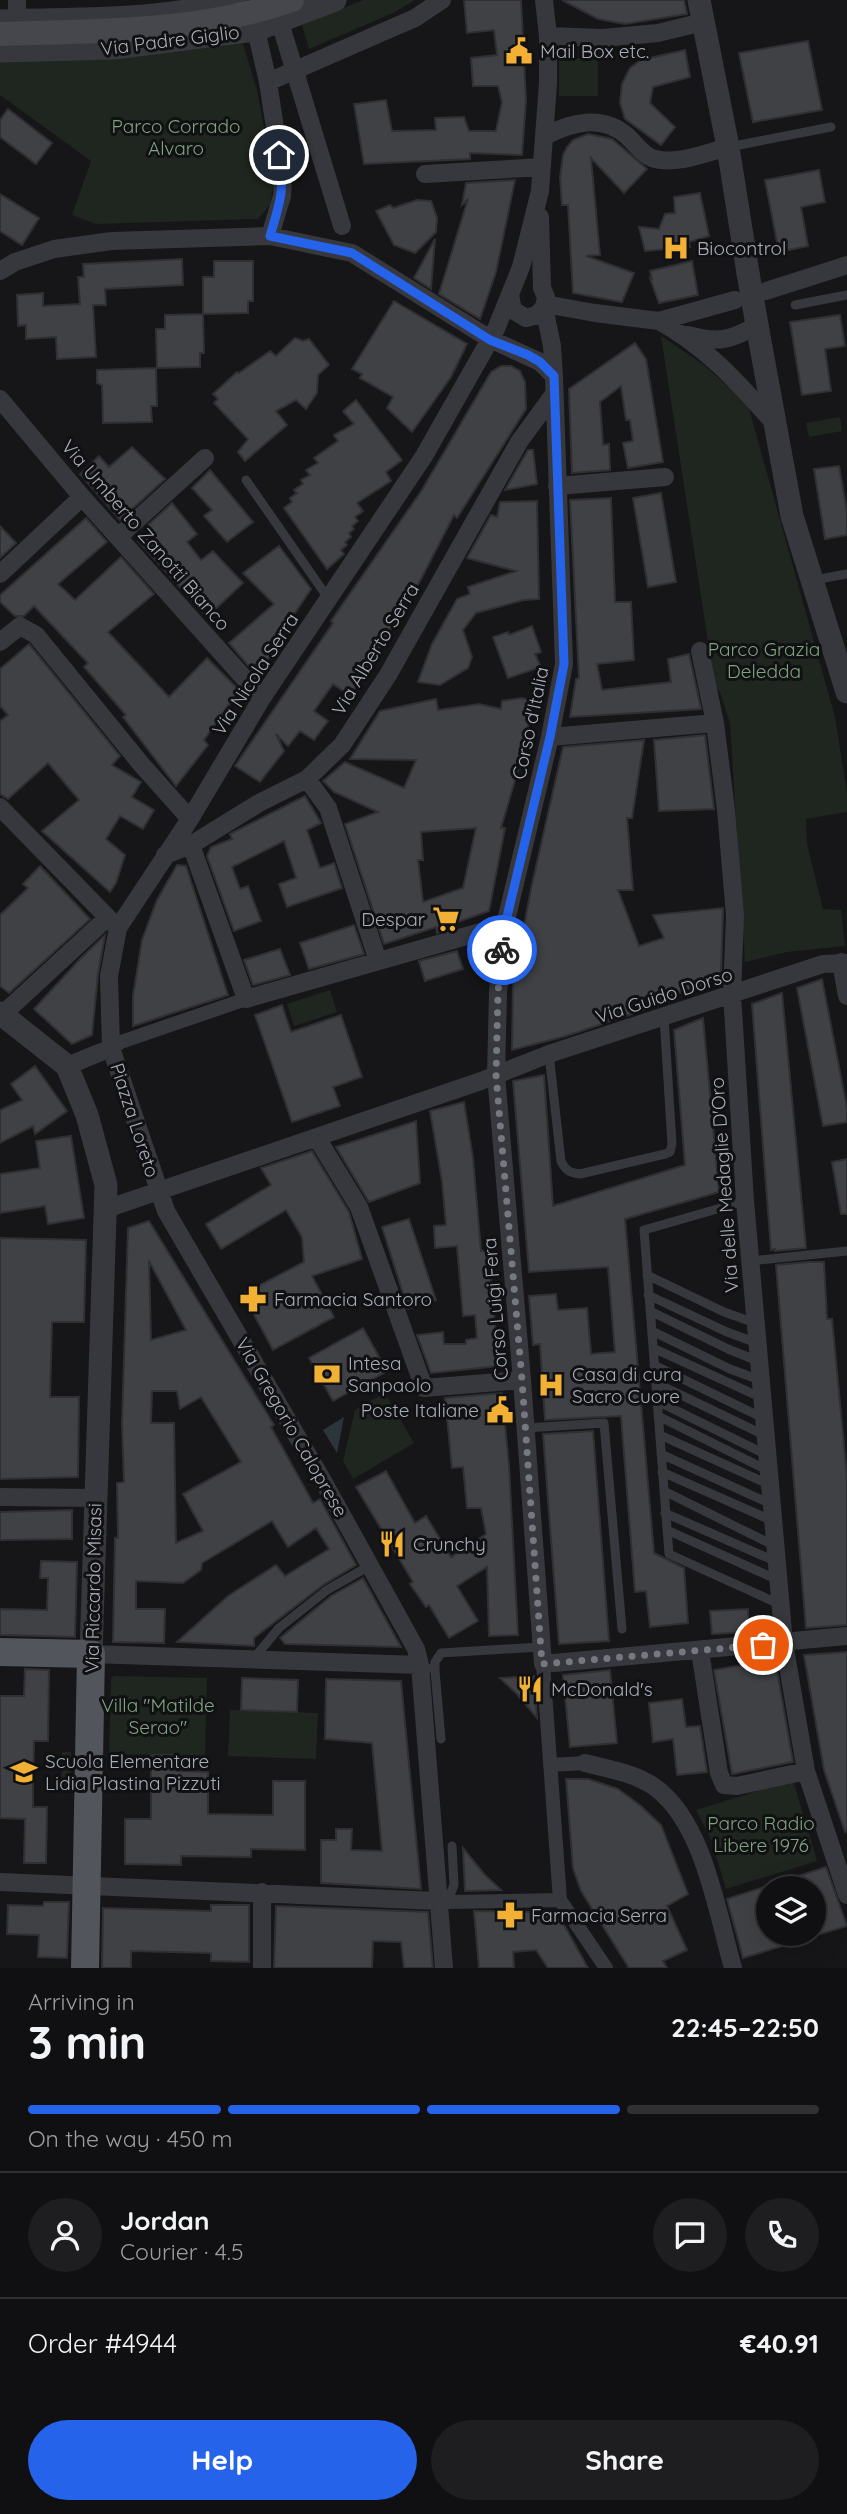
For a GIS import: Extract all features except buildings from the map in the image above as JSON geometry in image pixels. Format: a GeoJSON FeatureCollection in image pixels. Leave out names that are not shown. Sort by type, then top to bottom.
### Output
{"type":"FeatureCollection","features":[{"type":"Feature","properties":{"kind":"main road"},"geometry":{"type":"LineString","coordinates":[[8,19],[121,31],[215,20],[283,3]]}},
{"type":"Feature","properties":{"kind":"main road"},"geometry":{"type":"LineString","coordinates":[[0,1652],[91,1654]]}},
{"type":"Feature","properties":{"kind":"main road","name":"Via Riccardo Misasi"},"geometry":{"type":"LineString","coordinates":[[85,1968],[91,1654]]}},
{"type":"Feature","properties":{"kind":"street","name":"Via Padre Giglio"},"geometry":{"type":"LineString","coordinates":[[8,19],[124,17],[213,7],[236,0]]}},
{"type":"Feature","properties":{"kind":"street","name":"Via Padre Giglio"},"geometry":{"type":"LineString","coordinates":[[0,51],[114,48],[256,30],[335,0]]}},
{"type":"Feature","properties":{"kind":"street"},"geometry":{"type":"LineString","coordinates":[[268,82],[415,18],[442,0]]}},
{"type":"Feature","properties":{"kind":"street"},"geometry":{"type":"LineString","coordinates":[[542,288],[540,191],[545,136],[548,36],[544,0]]}},
{"type":"Feature","properties":{"kind":"street"},"geometry":{"type":"LineString","coordinates":[[283,3],[342,226],[352,253]]}},
{"type":"Feature","properties":{"kind":"street"},"geometry":{"type":"LineString","coordinates":[[548,36],[603,38],[658,33],[701,11],[728,147],[792,516],[847,692]]}},
{"type":"Feature","properties":{"kind":"street"},"geometry":{"type":"LineString","coordinates":[[43,19],[44,50]]}},
{"type":"Feature","properties":{"kind":"street"},"geometry":{"type":"LineString","coordinates":[[256,30],[268,82],[283,180],[282,196],[270,236]]}},
{"type":"Feature","properties":{"kind":"street"},"geometry":{"type":"LineString","coordinates":[[545,136],[566,125],[597,122],[625,134],[650,158],[668,161],[728,147]]}},
{"type":"Feature","properties":{"kind":"street"},"geometry":{"type":"LineString","coordinates":[[425,174],[542,167]]}},
{"type":"Feature","properties":{"kind":"street","name":"Via Nicola Serra"},"geometry":{"type":"LineString","coordinates":[[111,1048],[109,976],[113,923],[190,819],[262,698],[424,456],[490,340],[521,267],[540,191]]}},
{"type":"Feature","properties":{"kind":"street"},"geometry":{"type":"LineString","coordinates":[[0,271],[15,262],[54,249],[113,241],[270,236],[352,253],[490,340],[540,362],[554,376]]}},
{"type":"Feature","properties":{"kind":"street"},"geometry":{"type":"LineString","coordinates":[[766,291],[847,265]]}},
{"type":"Feature","properties":{"kind":"street"},"geometry":{"type":"LineString","coordinates":[[527,281],[542,288],[546,297],[544,307],[537,315],[523,317],[513,310],[511,292],[527,281]]}},
{"type":"Feature","properties":{"kind":"street"},"geometry":{"type":"LineString","coordinates":[[659,321],[735,300]]}},
{"type":"Feature","properties":{"kind":"street"},"geometry":{"type":"LineString","coordinates":[[544,307],[556,306],[659,321],[704,340],[720,341],[738,337],[757,325]]}},
{"type":"Feature","properties":{"kind":"street","name":"Corso d'Italia"},"geometry":{"type":"LineString","coordinates":[[496,1075],[498,992],[505,925],[550,737],[564,664],[554,376],[552,346],[544,307]]}},
{"type":"Feature","properties":{"kind":"street"},"geometry":{"type":"LineString","coordinates":[[680,332],[738,381],[775,424]]}},
{"type":"Feature","properties":{"kind":"street","name":"Via Alberto Serra"},"geometry":{"type":"LineString","coordinates":[[164,855],[191,845],[259,803],[307,779],[342,745],[362,716],[519,442],[554,394]]}},
{"type":"Feature","properties":{"kind":"street","name":"Via Umberto Zanotti Bianco"},"geometry":{"type":"LineString","coordinates":[[0,399],[82,497],[262,698]]}},
{"type":"Feature","properties":{"kind":"street"},"geometry":{"type":"LineString","coordinates":[[118,537],[205,458]]}},
{"type":"Feature","properties":{"kind":"street"},"geometry":{"type":"LineString","coordinates":[[557,486],[665,477]]}},
{"type":"Feature","properties":{"kind":"street"},"geometry":{"type":"LineString","coordinates":[[0,574],[82,497]]}},
{"type":"Feature","properties":{"kind":"street"},"geometry":{"type":"LineString","coordinates":[[7,630],[36,635],[141,764],[190,819]]}},
{"type":"Feature","properties":{"kind":"street","name":"Via delle Medaglie D'Oro"},"geometry":{"type":"LineString","coordinates":[[700,651],[715,723],[735,915],[732,994],[750,1261],[779,1604],[806,1770],[847,1895]]}},
{"type":"Feature","properties":{"kind":"street"},"geometry":{"type":"LineString","coordinates":[[550,737],[715,723]]}},
{"type":"Feature","properties":{"kind":"street"},"geometry":{"type":"LineString","coordinates":[[307,779],[328,808],[377,961]]}},
{"type":"Feature","properties":{"kind":"street"},"geometry":{"type":"LineString","coordinates":[[0,807],[113,923],[1,1014],[67,1066],[92,1130],[106,1185],[106,1209]]}},
{"type":"Feature","properties":{"kind":"street"},"geometry":{"type":"LineString","coordinates":[[191,845],[246,999],[505,925]]}},
{"type":"Feature","properties":{"kind":"street"},"geometry":{"type":"LineString","coordinates":[[844,962],[847,996]]}},
{"type":"Feature","properties":{"kind":"street","name":"Via Guido Dorso"},"geometry":{"type":"LineString","coordinates":[[159,1192],[496,1075],[549,1054],[823,964],[844,962]]}},
{"type":"Feature","properties":{"kind":"street","name":"Piazza Loreto"},"geometry":{"type":"LineString","coordinates":[[67,1066],[121,1042],[246,999]]}},
{"type":"Feature","properties":{"kind":"street","name":"Piazza Loreto"},"geometry":{"type":"LineString","coordinates":[[106,1209],[159,1192],[111,1048]]}},
{"type":"Feature","properties":{"kind":"street","name":"Corso Luigi Fera"},"geometry":{"type":"LineString","coordinates":[[496,1075],[542,1656]]}},
{"type":"Feature","properties":{"kind":"street"},"geometry":{"type":"LineString","coordinates":[[317,1138],[359,1208],[424,1388],[522,1380]]}},
{"type":"Feature","properties":{"kind":"street","name":"Via Gregorio Caloprese"},"geometry":{"type":"LineString","coordinates":[[159,1192],[166,1211],[371,1565],[427,1668],[444,1968]]}},
{"type":"Feature","properties":{"kind":"street","name":"Via Riccardo Misasi"},"geometry":{"type":"LineString","coordinates":[[91,1654],[106,1209]]}},
{"type":"Feature","properties":{"kind":"street"},"geometry":{"type":"LineString","coordinates":[[0,1497],[95,1498]]}},
{"type":"Feature","properties":{"kind":"street"},"geometry":{"type":"LineString","coordinates":[[606,1968],[560,1900],[542,1656],[700,1651],[847,1636]]}},
{"type":"Feature","properties":{"kind":"street"},"geometry":{"type":"LineString","coordinates":[[700,1651],[719,1773],[724,1785],[737,1786],[806,1770]]}},
{"type":"Feature","properties":{"kind":"street"},"geometry":{"type":"LineString","coordinates":[[91,1654],[427,1668]]}},
{"type":"Feature","properties":{"kind":"street"},"geometry":{"type":"LineString","coordinates":[[550,1765],[585,1763],[628,1773],[655,1788],[680,1812],[700,1853],[733,1968]]}},
{"type":"Feature","properties":{"kind":"street"},"geometry":{"type":"LineString","coordinates":[[0,1882],[442,1901],[560,1900]]}},
{"type":"Feature","properties":{"kind":"street"},"geometry":{"type":"LineString","coordinates":[[261,1892],[262,1968]]}},
{"type":"Feature","properties":{"kind":"lane"},"geometry":{"type":"LineString","coordinates":[[728,147],[831,127]]}},
{"type":"Feature","properties":{"kind":"lane"},"geometry":{"type":"LineString","coordinates":[[795,305],[847,295]]}},
{"type":"Feature","properties":{"kind":"lane"},"geometry":{"type":"LineString","coordinates":[[246,480],[329,600]]}},
{"type":"Feature","properties":{"kind":"lane"},"geometry":{"type":"LineString","coordinates":[[812,580],[847,574]]}},
{"type":"Feature","properties":{"kind":"lane"},"geometry":{"type":"LineString","coordinates":[[549,1054],[561,1161],[569,1172],[580,1174],[626,1158],[652,1152],[670,1152],[672,1144],[664,1017]]}},
{"type":"Feature","properties":{"kind":"lane"},"geometry":{"type":"LineString","coordinates":[[746,1201],[644,1230],[662,1472],[669,1554],[779,1604]]}},
{"type":"Feature","properties":{"kind":"lane"},"geometry":{"type":"LineString","coordinates":[[750,1261],[847,1251]]}},
{"type":"Feature","properties":{"kind":"lane"},"geometry":{"type":"LineString","coordinates":[[647,1275],[724,1312],[755,1323]]}},
{"type":"Feature","properties":{"kind":"lane"},"geometry":{"type":"LineString","coordinates":[[648,1295],[727,1332],[758,1352]]}},
{"type":"Feature","properties":{"kind":"lane"},"geometry":{"type":"LineString","coordinates":[[650,1311],[728,1349],[758,1352]]}},
{"type":"Feature","properties":{"kind":"lane"},"geometry":{"type":"LineString","coordinates":[[652,1331],[730,1369],[760,1380]]}},
{"type":"Feature","properties":{"kind":"lane"},"geometry":{"type":"LineString","coordinates":[[653,1348],[762,1398]]}},
{"type":"Feature","properties":{"kind":"lane"},"geometry":{"type":"LineString","coordinates":[[654,1365],[764,1418]]}},
{"type":"Feature","properties":{"kind":"lane"},"geometry":{"type":"LineString","coordinates":[[656,1383],[768,1462]]}},
{"type":"Feature","properties":{"kind":"lane"},"geometry":{"type":"LineString","coordinates":[[657,1401],[768,1462]]}},
{"type":"Feature","properties":{"kind":"lane"},"geometry":{"type":"LineString","coordinates":[[658,1416],[768,1462]]}},
{"type":"Feature","properties":{"kind":"lane"},"geometry":{"type":"LineString","coordinates":[[526,1428],[604,1423],[622,1629]]}},
{"type":"Feature","properties":{"kind":"lane"},"geometry":{"type":"LineString","coordinates":[[660,1435],[768,1462]]}},
{"type":"Feature","properties":{"kind":"lane"},"geometry":{"type":"LineString","coordinates":[[661,1454],[772,1512]]}},
{"type":"Feature","properties":{"kind":"lane"},"geometry":{"type":"LineString","coordinates":[[662,1472],[772,1512]]}},
{"type":"Feature","properties":{"kind":"lane"},"geometry":{"type":"LineString","coordinates":[[664,1491],[777,1563]]}},
{"type":"Feature","properties":{"kind":"lane"},"geometry":{"type":"LineString","coordinates":[[666,1513],[777,1563]]}},
{"type":"Feature","properties":{"kind":"lane"},"geometry":{"type":"LineString","coordinates":[[667,1530],[777,1563]]}},
{"type":"Feature","properties":{"kind":"lane"},"geometry":{"type":"LineString","coordinates":[[253,1659],[279,1628],[327,1590],[371,1565]]}},
{"type":"Feature","properties":{"kind":"lane"},"geometry":{"type":"LineString","coordinates":[[441,1739],[427,1668],[441,1653],[542,1656]]}},
{"type":"Feature","properties":{"kind":"lane"},"geometry":{"type":"LineString","coordinates":[[442,1901],[454,1885],[452,1846]]}},
{"type":"Feature","properties":{"kind":"green space"},"geometry":{"type":"Polygon","coordinates":[[[363,0],[415,0],[393,13],[309,49],[302,25],[363,0]]]}},
{"type":"Feature","properties":{"kind":"green space","name":"Parco Corrado Alvaro"},"geometry":{"type":"Polygon","coordinates":[[[242,41],[257,90],[274,181],[270,205],[258,219],[96,224],[72,215],[91,161],[0,95],[0,58],[242,41]]]}},
{"type":"Feature","properties":{"kind":"green space"},"geometry":{"type":"Polygon","coordinates":[[[559,58],[598,59],[598,96],[559,96],[559,58]]]}},
{"type":"Feature","properties":{"kind":"green space","name":"Parco Grazia Deledda"},"geometry":{"type":"Polygon","coordinates":[[[661,336],[704,365],[748,405],[835,717],[847,793],[847,812],[806,819],[807,844],[823,909],[841,910],[845,946],[787,952],[745,962],[730,723],[720,692],[715,687],[661,336]]]}},
{"type":"Feature","properties":{"kind":"green space"},"geometry":{"type":"Polygon","coordinates":[[[840,417],[842,431],[809,437],[806,423],[840,417]]]}},
{"type":"Feature","properties":{"kind":"green space"},"geometry":{"type":"Polygon","coordinates":[[[330,990],[337,1012],[294,1026],[287,1004],[330,990]]]}},
{"type":"Feature","properties":{"kind":"green space"},"geometry":{"type":"Polygon","coordinates":[[[385,1393],[414,1443],[353,1479],[343,1461],[355,1410],[385,1393]]]}},
{"type":"Feature","properties":{"kind":"green space","name":"Villa \"Matilde Serao\""},"geometry":{"type":"Polygon","coordinates":[[[111,1678],[207,1678],[205,1756],[109,1754],[111,1678]]]}},
{"type":"Feature","properties":{"kind":"green space"},"geometry":{"type":"Polygon","coordinates":[[[230,1710],[318,1713],[316,1759],[228,1756],[230,1710]]]}},
{"type":"Feature","properties":{"kind":"green space"},"geometry":{"type":"Polygon","coordinates":[[[62,1752],[71,1752],[70,1788],[61,1788],[62,1752]]]}},
{"type":"Feature","properties":{"kind":"green space","name":"Parco Radio Libere 1976"},"geometry":{"type":"Polygon","coordinates":[[[793,1780],[817,1861],[768,1876],[756,1876],[756,1880],[726,1889],[711,1839],[696,1810],[793,1780]]]}},
{"type":"Feature","properties":{"kind":"shaded area"},"geometry":{"type":"Polygon","coordinates":[[[344,1417],[337,1453],[323,1430],[344,1417]]]}},
{"type":"Feature","properties":{"kind":"way so far"},"geometry":{"type":"LineString","coordinates":[[502,950],[496,1075],[522,1380],[542,1664],[763,1645]]}},
{"type":"Feature","properties":{"kind":"place","name":"Mail Box etc."},"geometry":{"type":"Point","coordinates":[519,51]}},
{"type":"Feature","properties":{"kind":"place","name":"Biocontrol"},"geometry":{"type":"Point","coordinates":[676,248]}},
{"type":"Feature","properties":{"kind":"place","name":"Despar"},"geometry":{"type":"Point","coordinates":[446,919]}},
{"type":"Feature","properties":{"kind":"place","name":"Farmacia Santoro"},"geometry":{"type":"Point","coordinates":[253,1299]}},
{"type":"Feature","properties":{"kind":"place","name":"Intesa Sanpaolo"},"geometry":{"type":"Point","coordinates":[327,1374]}},
{"type":"Feature","properties":{"kind":"place","name":"Casa di cura Sacro Cuore"},"geometry":{"type":"Point","coordinates":[551,1385]}},
{"type":"Feature","properties":{"kind":"place","name":"Poste Italiane"},"geometry":{"type":"Point","coordinates":[500,1410]}},
{"type":"Feature","properties":{"kind":"place","name":"Crunchy"},"geometry":{"type":"Point","coordinates":[392,1544]}},
{"type":"Feature","properties":{"kind":"place","name":"McDonald's"},"geometry":{"type":"Point","coordinates":[530,1689]}},
{"type":"Feature","properties":{"kind":"place","name":"Scuola Elementare Lidia Plastina Pizzuti"},"geometry":{"type":"Point","coordinates":[24,1772]}},
{"type":"Feature","properties":{"kind":"place","name":"Farmacia Serra"},"geometry":{"type":"Point","coordinates":[510,1915]}},
{"type":"Feature","properties":{"kind":"route"},"geometry":{"type":"LineString","coordinates":[[279,155],[283,180],[282,196],[270,236],[352,253],[490,340],[540,362],[554,376],[564,664],[550,737],[505,925],[502,950]]}}]}
